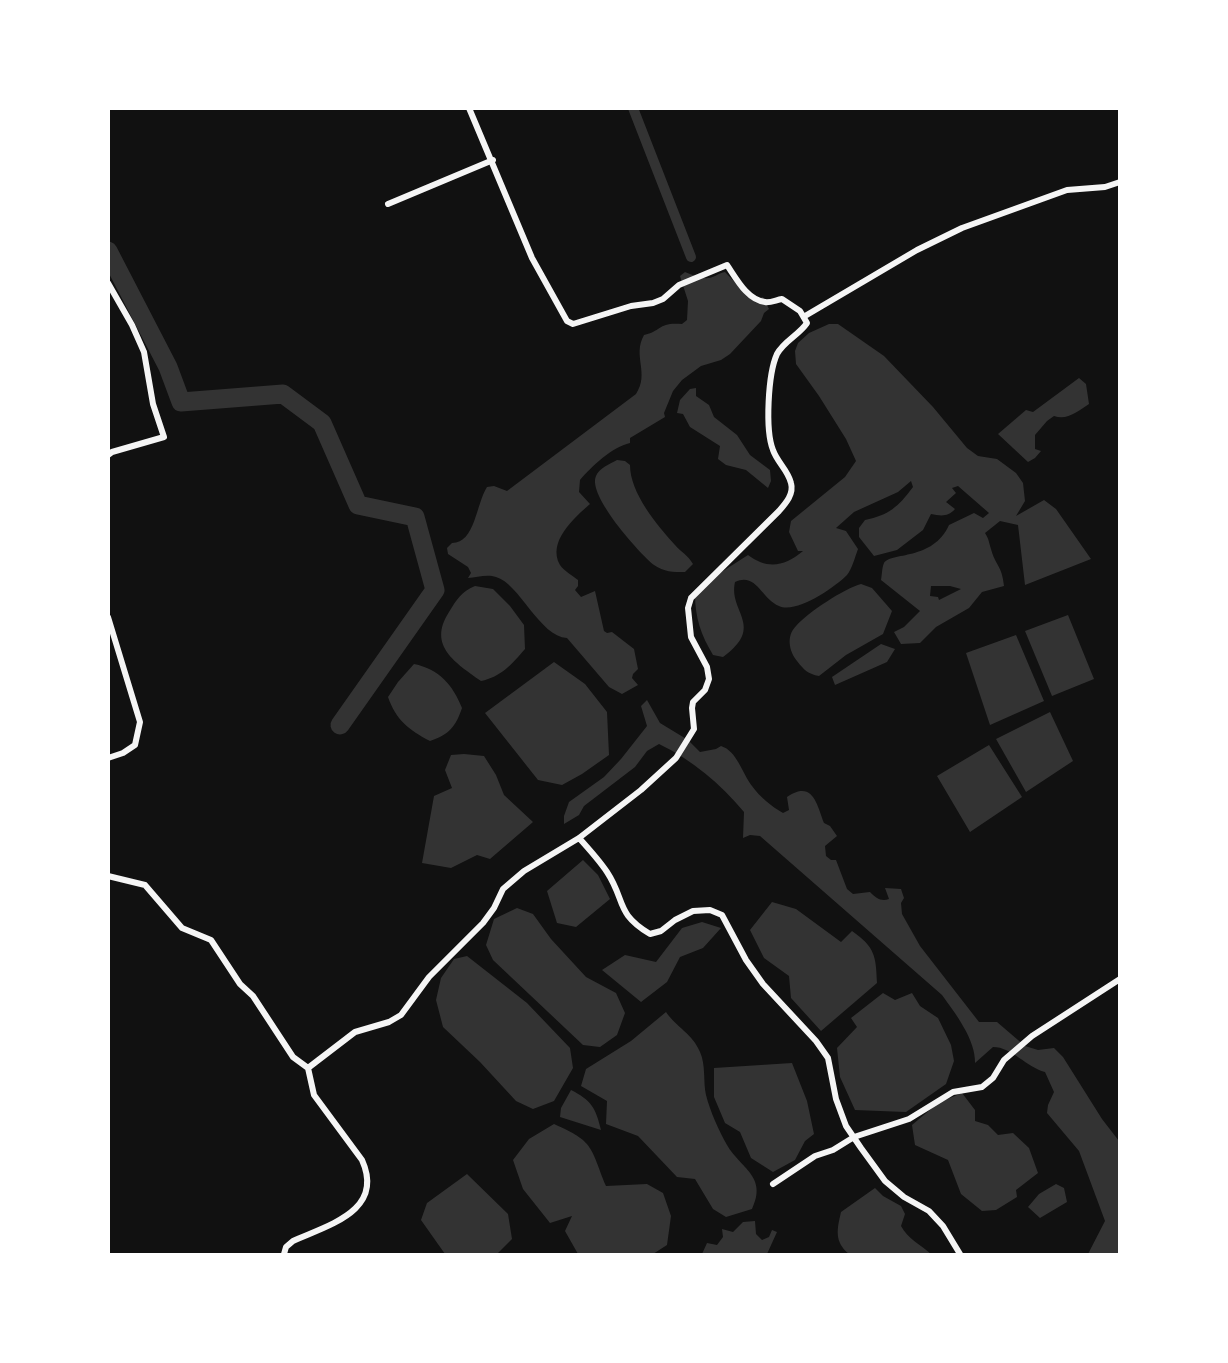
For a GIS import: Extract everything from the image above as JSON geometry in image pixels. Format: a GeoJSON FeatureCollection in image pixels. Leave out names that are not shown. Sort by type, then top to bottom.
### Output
{"type":"FeatureCollection","features":[{"type":"Feature","properties":{"kind":"street"},"geometry":{"type":"LineString","coordinates":[[308,1068],[355,1032],[389,1022],[401,1015],[429,977],[483,923],[503,889],[524,871],[579,838],[676,758],[694,729],[693,702],[705,690],[709,679],[707,667],[691,637],[688,608],[691,598],[788,500],[791,483],[771,446],[771,389],[778,353],[803,329],[807,323],[805,316],[782,299],[768,303],[753,297],[727,265],[679,285],[663,299],[653,303],[619,309],[573,324],[567,321],[532,258],[469,108]]}},
{"type":"Feature","properties":{"kind":"street"},"geometry":{"type":"LineString","coordinates":[[387,204],[493,160]]}},
{"type":"Feature","properties":{"kind":"street"},"geometry":{"type":"LineString","coordinates":[[805,316],[905,257],[962,228],[1067,190],[1105,187],[1119,182]]}},
{"type":"Feature","properties":{"kind":"street"},"geometry":{"type":"LineString","coordinates":[[108,283],[144,352],[153,404],[164,437],[108,455]]}},
{"type":"Feature","properties":{"kind":"street"},"geometry":{"type":"LineString","coordinates":[[108,617],[140,722],[135,745],[108,758]]}},
{"type":"Feature","properties":{"kind":"street"},"geometry":{"type":"LineString","coordinates":[[579,838],[608,873],[622,909],[636,925],[650,934],[661,931],[693,911],[710,910],[722,915],[746,960],[763,984],[816,1041],[828,1058],[836,1099],[846,1126],[886,1181],[904,1197],[929,1211],[943,1226],[960,1255]]}},
{"type":"Feature","properties":{"kind":"street"},"geometry":{"type":"LineString","coordinates":[[108,876],[145,885],[182,928],[191,934],[211,940],[240,984],[253,996],[293,1057],[308,1068],[314,1095],[362,1160],[368,1182],[358,1208],[348,1216],[293,1241],[286,1247],[284,1255]]}},
{"type":"Feature","properties":{"kind":"street"},"geometry":{"type":"LineString","coordinates":[[773,1184],[815,1156],[833,1150],[854,1137],[909,1119],[953,1092],[982,1087],[993,1078],[1004,1060],[1032,1036],[1119,979]]}},
{"type":"Feature","properties":{"kind":"shaded area"},"geometry":{"type":"Polygon","coordinates":[[[685,272],[706,278],[725,272],[752,300],[763,297],[769,309],[730,354],[721,360],[701,366],[682,380],[673,391],[664,413],[665,417],[630,438],[630,443],[609,453],[580,480],[579,492],[590,504],[564,531],[557,548],[557,556],[560,565],[578,580],[575,590],[581,597],[595,591],[604,631],[612,632],[634,649],[638,669],[632,678],[638,685],[622,694],[609,687],[567,638],[548,629],[505,581],[490,576],[468,578],[471,573],[468,567],[448,554],[447,548],[466,537],[487,487],[494,486],[507,491],[636,394],[641,379],[640,350],[644,335],[664,326],[682,324],[687,320],[688,301],[680,276],[685,272]]]}},
{"type":"Feature","properties":{"kind":"shaded area"},"geometry":{"type":"Polygon","coordinates":[[[829,324],[838,324],[884,356],[933,407],[967,448],[978,456],[997,459],[1016,473],[1023,483],[1025,501],[1016,516],[1044,500],[1056,509],[1091,559],[1025,585],[1018,525],[1000,521],[985,533],[1002,574],[1004,586],[982,592],[969,608],[936,627],[920,643],[901,644],[894,632],[904,627],[920,611],[881,580],[884,563],[933,545],[949,525],[974,513],[983,518],[989,513],[958,486],[952,488],[956,493],[946,502],[955,509],[952,512],[944,515],[931,514],[923,530],[897,550],[874,556],[859,537],[859,528],[865,520],[881,516],[898,505],[913,487],[911,481],[898,492],[854,512],[836,528],[846,531],[858,549],[847,575],[814,598],[795,606],[779,606],[754,583],[742,580],[735,582],[734,593],[744,628],[742,636],[736,646],[723,657],[713,655],[700,626],[695,594],[706,582],[748,555],[762,563],[776,564],[790,560],[803,551],[798,551],[789,532],[791,521],[845,477],[856,461],[846,439],[796,364],[795,351],[798,343],[809,333],[829,324]],[[931,586],[930,596],[938,597],[939,600],[961,589],[931,586]]]}},
{"type":"Feature","properties":{"kind":"shaded area"},"geometry":{"type":"Polygon","coordinates":[[[1079,378],[1086,384],[1089,404],[1072,415],[1054,416],[1047,421],[1035,435],[1035,449],[1041,451],[1035,458],[1028,462],[998,434],[1026,410],[1033,412],[1079,378]]]}},
{"type":"Feature","properties":{"kind":"shaded area"},"geometry":{"type":"Polygon","coordinates":[[[696,388],[696,396],[709,405],[714,417],[737,435],[750,455],[770,470],[771,481],[768,488],[746,470],[726,465],[718,459],[720,446],[690,427],[683,414],[677,413],[680,400],[690,389],[696,388]]]}},
{"type":"Feature","properties":{"kind":"shaded area"},"geometry":{"type":"Polygon","coordinates":[[[617,460],[630,465],[631,476],[646,508],[693,564],[685,572],[673,572],[654,565],[637,549],[606,509],[595,485],[596,476],[602,468],[617,460]]]}},
{"type":"Feature","properties":{"kind":"shaded area"},"geometry":{"type":"Polygon","coordinates":[[[861,584],[872,588],[892,611],[883,634],[846,655],[819,676],[809,673],[792,653],[790,639],[793,630],[827,602],[861,584]]]}},
{"type":"Feature","properties":{"kind":"shaded area"},"geometry":{"type":"Polygon","coordinates":[[[475,586],[493,589],[524,625],[525,649],[500,673],[481,681],[447,652],[441,635],[443,624],[454,603],[463,593],[475,586]]]}},
{"type":"Feature","properties":{"kind":"shaded area"},"geometry":{"type":"Polygon","coordinates":[[[1068,615],[1094,679],[1052,696],[1025,631],[1068,615]]]}},
{"type":"Feature","properties":{"kind":"shaded area"},"geometry":{"type":"Polygon","coordinates":[[[1016,635],[1044,701],[990,725],[966,653],[1016,635]]]}},
{"type":"Feature","properties":{"kind":"shaded area"},"geometry":{"type":"Polygon","coordinates":[[[881,644],[895,649],[887,662],[835,685],[832,677],[881,644]]]}},
{"type":"Feature","properties":{"kind":"shaded area"},"geometry":{"type":"Polygon","coordinates":[[[554,662],[585,684],[607,712],[609,755],[562,785],[538,780],[485,713],[554,662]]]}},
{"type":"Feature","properties":{"kind":"shaded area"},"geometry":{"type":"Polygon","coordinates":[[[414,664],[431,670],[444,679],[462,708],[451,729],[430,741],[404,724],[388,697],[414,664]]]}},
{"type":"Feature","properties":{"kind":"shaded area"},"geometry":{"type":"Polygon","coordinates":[[[647,700],[660,723],[688,740],[700,752],[721,746],[727,749],[755,790],[783,813],[789,810],[787,797],[803,791],[813,796],[824,823],[830,826],[837,836],[825,846],[826,856],[836,860],[847,889],[853,894],[870,892],[884,900],[889,899],[885,888],[901,889],[904,898],[901,903],[902,914],[920,946],[979,1022],[997,1022],[1025,1046],[1038,1050],[1054,1048],[1063,1057],[1119,1141],[1119,1254],[1088,1254],[1105,1221],[1079,1151],[1047,1113],[1054,1092],[1045,1072],[1006,1050],[993,1047],[975,1063],[968,1036],[942,995],[760,836],[750,835],[743,838],[744,812],[705,773],[659,744],[647,751],[635,767],[584,806],[579,815],[564,824],[569,802],[604,777],[647,726],[641,706],[647,700]]]}},
{"type":"Feature","properties":{"kind":"shaded area"},"geometry":{"type":"Polygon","coordinates":[[[1050,712],[1073,761],[1026,792],[996,739],[1050,712]]]}},
{"type":"Feature","properties":{"kind":"shaded area"},"geometry":{"type":"Polygon","coordinates":[[[989,745],[1022,797],[970,832],[937,776],[989,745]]]}},
{"type":"Feature","properties":{"kind":"shaded area"},"geometry":{"type":"Polygon","coordinates":[[[451,755],[484,756],[504,795],[533,822],[490,859],[477,855],[451,868],[422,863],[434,796],[452,788],[445,770],[451,755]]]}},
{"type":"Feature","properties":{"kind":"shaded area"},"geometry":{"type":"Polygon","coordinates":[[[583,860],[598,875],[610,899],[576,927],[557,923],[547,891],[583,860]]]}},
{"type":"Feature","properties":{"kind":"shaded area"},"geometry":{"type":"Polygon","coordinates":[[[772,902],[796,909],[841,942],[852,931],[873,953],[877,983],[821,1031],[791,998],[789,976],[764,958],[750,930],[772,902]]]}},
{"type":"Feature","properties":{"kind":"shaded area"},"geometry":{"type":"Polygon","coordinates":[[[517,908],[533,914],[551,939],[586,977],[616,993],[625,1013],[617,1035],[600,1047],[583,1045],[493,960],[486,945],[494,919],[517,908]]]}},
{"type":"Feature","properties":{"kind":"shaded area"},"geometry":{"type":"Polygon","coordinates":[[[702,922],[721,928],[703,948],[680,957],[667,982],[641,1002],[602,970],[625,955],[656,962],[682,928],[702,922]]]}},
{"type":"Feature","properties":{"kind":"shaded area"},"geometry":{"type":"Polygon","coordinates":[[[467,956],[527,1003],[570,1048],[573,1068],[554,1101],[533,1109],[516,1101],[443,1027],[436,1000],[441,978],[454,959],[467,956]]]}},
{"type":"Feature","properties":{"kind":"shaded area"},"geometry":{"type":"Polygon","coordinates":[[[883,993],[895,1000],[912,993],[920,1006],[938,1018],[951,1045],[954,1061],[946,1084],[906,1112],[855,1110],[840,1077],[837,1048],[857,1027],[851,1018],[883,993]]]}},
{"type":"Feature","properties":{"kind":"shaded area"},"geometry":{"type":"Polygon","coordinates":[[[666,1012],[693,1040],[700,1052],[706,1095],[715,1121],[732,1153],[755,1180],[756,1198],[752,1209],[726,1217],[713,1209],[695,1179],[677,1177],[638,1136],[606,1124],[607,1101],[581,1086],[586,1069],[631,1041],[666,1012]]]}},
{"type":"Feature","properties":{"kind":"shaded area"},"geometry":{"type":"Polygon","coordinates":[[[792,1063],[807,1101],[814,1134],[805,1141],[795,1160],[773,1172],[751,1158],[740,1132],[725,1123],[714,1097],[714,1068],[792,1063]]]}},
{"type":"Feature","properties":{"kind":"shaded area"},"geometry":{"type":"Polygon","coordinates":[[[571,1090],[592,1106],[601,1130],[560,1117],[561,1108],[571,1090]]]}},
{"type":"Feature","properties":{"kind":"shaded area"},"geometry":{"type":"Polygon","coordinates":[[[962,1093],[975,1110],[975,1121],[988,1125],[998,1135],[1013,1133],[1029,1148],[1038,1173],[1016,1190],[1017,1197],[996,1210],[982,1211],[961,1194],[948,1160],[915,1145],[912,1125],[938,1103],[962,1093]]]}},
{"type":"Feature","properties":{"kind":"shaded area"},"geometry":{"type":"Polygon","coordinates":[[[554,1124],[584,1141],[593,1154],[606,1186],[647,1184],[663,1193],[671,1216],[667,1245],[653,1254],[578,1254],[565,1231],[572,1216],[550,1223],[523,1189],[513,1160],[529,1139],[554,1124]]]}},
{"type":"Feature","properties":{"kind":"shaded area"},"geometry":{"type":"Polygon","coordinates":[[[467,1174],[508,1214],[512,1239],[497,1254],[445,1254],[421,1220],[427,1203],[467,1174]]]}},
{"type":"Feature","properties":{"kind":"shaded area"},"geometry":{"type":"Polygon","coordinates":[[[1056,1184],[1064,1188],[1067,1202],[1040,1218],[1028,1207],[1039,1194],[1056,1184]]]}},
{"type":"Feature","properties":{"kind":"shaded area"},"geometry":{"type":"Polygon","coordinates":[[[875,1188],[901,1206],[905,1214],[901,1226],[904,1231],[931,1254],[849,1254],[844,1249],[838,1235],[841,1212],[875,1188]]]}},
{"type":"Feature","properties":{"kind":"shaded area"},"geometry":{"type":"Polygon","coordinates":[[[755,1221],[756,1234],[762,1240],[769,1237],[772,1230],[777,1232],[767,1254],[702,1254],[707,1243],[717,1245],[723,1237],[722,1229],[733,1232],[743,1222],[755,1221]]]}},
{"type":"Feature","properties":{"kind":"waterway"},"geometry":{"type":"LineString","coordinates":[[633,108],[691,257]]}},
{"type":"Feature","properties":{"kind":"waterway"},"geometry":{"type":"LineString","coordinates":[[108,251],[168,367],[181,402],[283,394],[322,423],[358,505],[415,517],[435,590],[340,725]]}}]}
